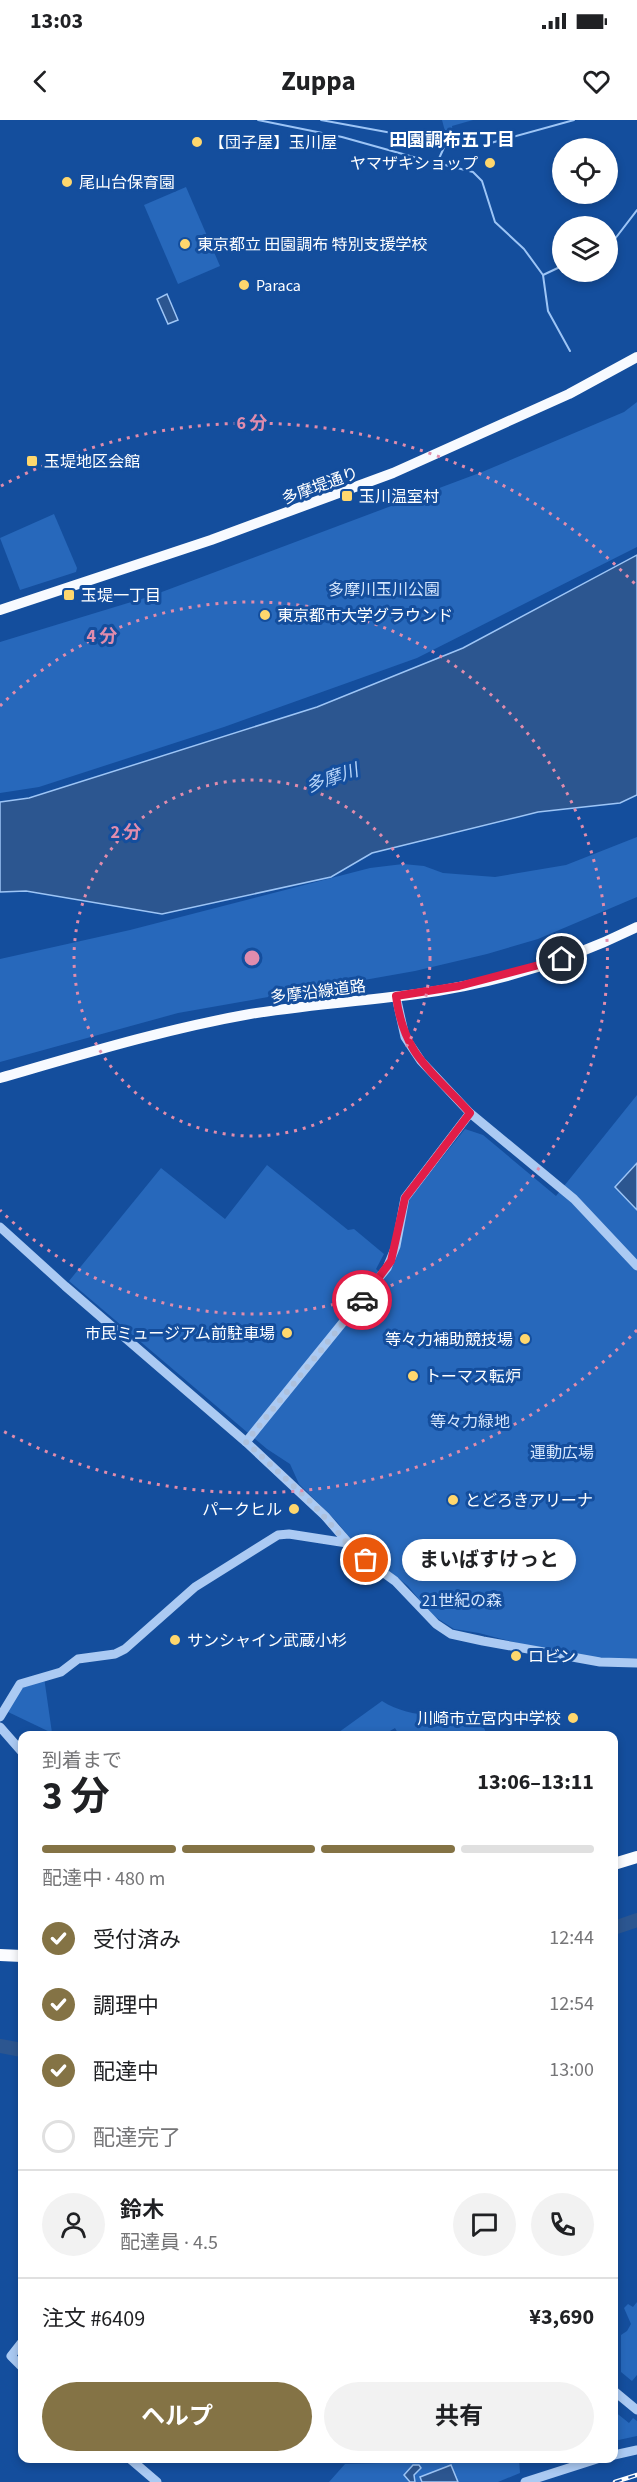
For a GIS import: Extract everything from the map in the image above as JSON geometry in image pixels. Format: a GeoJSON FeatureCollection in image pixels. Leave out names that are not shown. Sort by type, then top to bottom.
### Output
{"type":"FeatureCollection","features":[{"type":"Feature","properties":{"kind":"highway"},"geometry":{"type":"LineString","coordinates":[[618,1863],[637,1857]]}},
{"type":"Feature","properties":{"kind":"highway"},"geometry":{"type":"LineString","coordinates":[[0,1954],[18,1956]]}},
{"type":"Feature","properties":{"kind":"main road","name":"多摩堤通り"},"geometry":{"type":"LineString","coordinates":[[0,610],[211,540],[384,477],[500,428],[586,386],[637,357]]}},
{"type":"Feature","properties":{"kind":"main road","name":"多摩沿線道路"},"geometry":{"type":"LineString","coordinates":[[0,1078],[158,1033],[227,1019],[438,990],[527,971],[586,951],[637,927]]}},
{"type":"Feature","properties":{"kind":"street"},"geometry":{"type":"LineString","coordinates":[[396,996],[400,1024],[413,1052],[470,1113],[574,1198],[637,1266]]}},
{"type":"Feature","properties":{"kind":"street"},"geometry":{"type":"LineString","coordinates":[[246,1442],[387,1268],[396,1246],[405,1198],[470,1113]]}},
{"type":"Feature","properties":{"kind":"street"},"geometry":{"type":"LineString","coordinates":[[0,1227],[65,1287],[246,1442],[325,1516],[347,1543],[395,1581],[429,1619],[451,1634],[600,1662],[637,1663]]}},
{"type":"Feature","properties":{"kind":"street"},"geometry":{"type":"LineString","coordinates":[[0,1717],[20,1684],[61,1672],[78,1659],[115,1654],[125,1649],[195,1587],[278,1535],[347,1543]]}},
{"type":"Feature","properties":{"kind":"street"},"geometry":{"type":"LineString","coordinates":[[0,1727],[18,1747]]}},
{"type":"Feature","properties":{"kind":"street"},"geometry":{"type":"LineString","coordinates":[[18,2347],[11,2356],[18,2363]]}},
{"type":"Feature","properties":{"kind":"street"},"geometry":{"type":"LineString","coordinates":[[618,2394],[637,2410]]}},
{"type":"Feature","properties":{"kind":"street"},"geometry":{"type":"LineString","coordinates":[[618,2454],[637,2450]]}},
{"type":"Feature","properties":{"kind":"street"},"geometry":{"type":"LineString","coordinates":[[135,2463],[157,2482]]}},
{"type":"Feature","properties":{"kind":"street"},"geometry":{"type":"LineString","coordinates":[[525,2482],[584,2463]]}},
{"type":"Feature","properties":{"kind":"green space"},"geometry":{"type":"Polygon","coordinates":[[[442,120],[473,120],[452,126],[453,133],[446,135],[442,120]]]}},
{"type":"Feature","properties":{"kind":"green space"},"geometry":{"type":"Polygon","coordinates":[[[186,187],[220,266],[178,284],[144,205],[186,187]]]}},
{"type":"Feature","properties":{"kind":"green space","name":"多摩川玉川公園"},"geometry":{"type":"Polygon","coordinates":[[[637,402],[637,547],[417,658],[224,727],[39,787],[0,793],[0,642],[151,596],[482,472],[624,412],[637,402]]]}},
{"type":"Feature","properties":{"kind":"green space"},"geometry":{"type":"Polygon","coordinates":[[[54,514],[77,568],[76,572],[20,590],[0,538],[54,514]]]}},
{"type":"Feature","properties":{"kind":"green space"},"geometry":{"type":"Polygon","coordinates":[[[637,837],[637,897],[538,939],[415,971],[178,1013],[0,1062],[0,959],[130,930],[370,868],[403,864],[424,866],[443,873],[495,877],[566,865],[637,837]]]}},
{"type":"Feature","properties":{"kind":"green space","name":"等々力緑地"},"geometry":{"type":"Polygon","coordinates":[[[637,1095],[637,1658],[598,1658],[557,1652],[454,1629],[432,1615],[408,1586],[354,1543],[337,1522],[299,1484],[290,1464],[267,1449],[69,1281],[161,1168],[225,1219],[267,1165],[348,1230],[354,1229],[384,1254],[376,1269],[383,1276],[395,1261],[410,1198],[465,1129],[483,1135],[556,1196],[637,1095]]]}},
{"type":"Feature","properties":{"kind":"green space"},"geometry":{"type":"Polygon","coordinates":[[[44,1677],[52,1731],[6,1711],[20,1684],[44,1677]]]}},
{"type":"Feature","properties":{"kind":"green space"},"geometry":{"type":"Polygon","coordinates":[[[382,1701],[406,1711],[471,1723],[484,1728],[485,1731],[397,1731],[395,1728],[390,1731],[341,1731],[382,1701]]]}},
{"type":"Feature","properties":{"kind":"green space"},"geometry":{"type":"Polygon","coordinates":[[[637,2302],[637,2375],[632,2381],[621,2372],[621,2335],[631,2324],[624,2308],[628,2304],[633,2307],[637,2302]]]}},
{"type":"Feature","properties":{"kind":"green space"},"geometry":{"type":"Polygon","coordinates":[[[618,2414],[629,2423],[633,2418],[637,2421],[637,2436],[618,2440],[618,2414]]]}},
{"type":"Feature","properties":{"kind":"green space"},"geometry":{"type":"Polygon","coordinates":[[[519,2463],[520,2473],[498,2482],[329,2482],[345,2464],[519,2463]]]}},
{"type":"Feature","properties":{"kind":"water"},"geometry":{"type":"Polygon","coordinates":[[[167,294],[178,320],[168,324],[157,299],[167,294]]]}},
{"type":"Feature","properties":{"kind":"water","name":"多摩川"},"geometry":{"type":"Polygon","coordinates":[[[637,555],[637,795],[620,803],[538,812],[372,853],[331,877],[162,914],[26,891],[0,892],[0,802],[29,798],[317,707],[463,648],[637,555]]]}},
{"type":"Feature","properties":{"kind":"water"},"geometry":{"type":"Polygon","coordinates":[[[637,1163],[637,1210],[615,1187],[637,1163]]]}},
{"type":"Feature","properties":{"kind":"water"},"geometry":{"type":"Polygon","coordinates":[[[413,2465],[419,2465],[421,2468],[414,2475],[415,2482],[410,2482],[404,2475],[413,2465]]]}},
{"type":"Feature","properties":{"kind":"water"},"geometry":{"type":"Polygon","coordinates":[[[451,2465],[458,2482],[422,2482],[420,2477],[451,2465]]]}},
{"type":"Feature","properties":{"kind":"waterway"},"geometry":{"type":"LineString","coordinates":[[258,120],[342,137],[435,163]]}},
{"type":"Feature","properties":{"kind":"waterway"},"geometry":{"type":"LineString","coordinates":[[321,120],[463,146],[487,144],[574,120]]}},
{"type":"Feature","properties":{"kind":"waterway"},"geometry":{"type":"LineString","coordinates":[[446,143],[437,163],[473,172],[482,181],[495,222],[524,249],[543,275],[548,311],[570,351]]}},
{"type":"Feature","properties":{"kind":"waterway"},"geometry":{"type":"LineString","coordinates":[[618,235],[637,210]]}},
{"type":"Feature","properties":{"kind":"waterway"},"geometry":{"type":"LineString","coordinates":[[543,275],[552,271]]}},
{"type":"Feature","properties":{"kind":"waterway"},"geometry":{"type":"LineString","coordinates":[[618,1927],[637,1920]]}},
{"type":"Feature","properties":{"kind":"waterway"},"geometry":{"type":"LineString","coordinates":[[0,2046],[18,2049]]}},
{"type":"Feature","properties":{"kind":"railway"},"geometry":{"type":"LineString","coordinates":[[615,2482],[637,2475]]}},
{"type":"Feature","properties":{"kind":"way so far"},"geometry":{"type":"LineString","coordinates":[[362,1300],[246,1442],[313,1504],[347,1543],[366,1560]]}},
{"type":"Feature","properties":{"kind":"place","name":"【団子屋】玉川屋"},"geometry":{"type":"Point","coordinates":[197,142]}},
{"type":"Feature","properties":{"kind":"place","name":"ヤマザキショップ"},"geometry":{"type":"Point","coordinates":[490,163]}},
{"type":"Feature","properties":{"kind":"place","name":"尾山台保育園"},"geometry":{"type":"Point","coordinates":[67,182]}},
{"type":"Feature","properties":{"kind":"place","name":"東京都立 田園調布 特別支援学校"},"geometry":{"type":"Point","coordinates":[185,244]}},
{"type":"Feature","properties":{"kind":"place","name":"Paraca"},"geometry":{"type":"Point","coordinates":[244,285]}},
{"type":"Feature","properties":{"kind":"place","name":"玉堤地区会館"},"geometry":{"type":"Point","coordinates":[32,461]}},
{"type":"Feature","properties":{"kind":"place","name":"玉川温室村"},"geometry":{"type":"Point","coordinates":[347,496]}},
{"type":"Feature","properties":{"kind":"place","name":"玉堤一丁目"},"geometry":{"type":"Point","coordinates":[69,595]}},
{"type":"Feature","properties":{"kind":"place","name":"東京都市大学グラウンド"},"geometry":{"type":"Point","coordinates":[265,615]}},
{"type":"Feature","properties":{"kind":"place","name":"市民ミュージアム前駐車場"},"geometry":{"type":"Point","coordinates":[287,1333]}},
{"type":"Feature","properties":{"kind":"place","name":"等々力補助競技場"},"geometry":{"type":"Point","coordinates":[525,1339]}},
{"type":"Feature","properties":{"kind":"place","name":"トーマス転炉"},"geometry":{"type":"Point","coordinates":[413,1376]}},
{"type":"Feature","properties":{"kind":"place","name":"とどろきアリーナ"},"geometry":{"type":"Point","coordinates":[453,1500]}},
{"type":"Feature","properties":{"kind":"place","name":"パークヒル"},"geometry":{"type":"Point","coordinates":[294,1509]}},
{"type":"Feature","properties":{"kind":"place","name":"まいばすけっと"},"geometry":{"type":"Point","coordinates":[366,1560]}},
{"type":"Feature","properties":{"kind":"place","name":"サンシャイン武蔵小杉"},"geometry":{"type":"Point","coordinates":[175,1640]}},
{"type":"Feature","properties":{"kind":"place","name":"ロビン"},"geometry":{"type":"Point","coordinates":[516,1656]}},
{"type":"Feature","properties":{"kind":"place","name":"川崎市立宮内中学校"},"geometry":{"type":"Point","coordinates":[573,1718]}},
{"type":"Feature","properties":{"kind":"district","name":"田園調布五丁目"},"geometry":{"type":"Point","coordinates":[452,140]}},
{"type":"Feature","properties":{"kind":"route"},"geometry":{"type":"LineString","coordinates":[[362,1300],[391,1261],[405,1198],[470,1113],[413,1052],[400,1024],[396,996],[459,986],[527,971],[562,959]]}},
{"type":"Feature","properties":{"kind":"park label","name":"運動広場"},"geometry":{"type":"Point","coordinates":[562,1452]}},
{"type":"Feature","properties":{"kind":"park label","name":"21世紀の森"},"geometry":{"type":"Point","coordinates":[462,1600]}}]}
